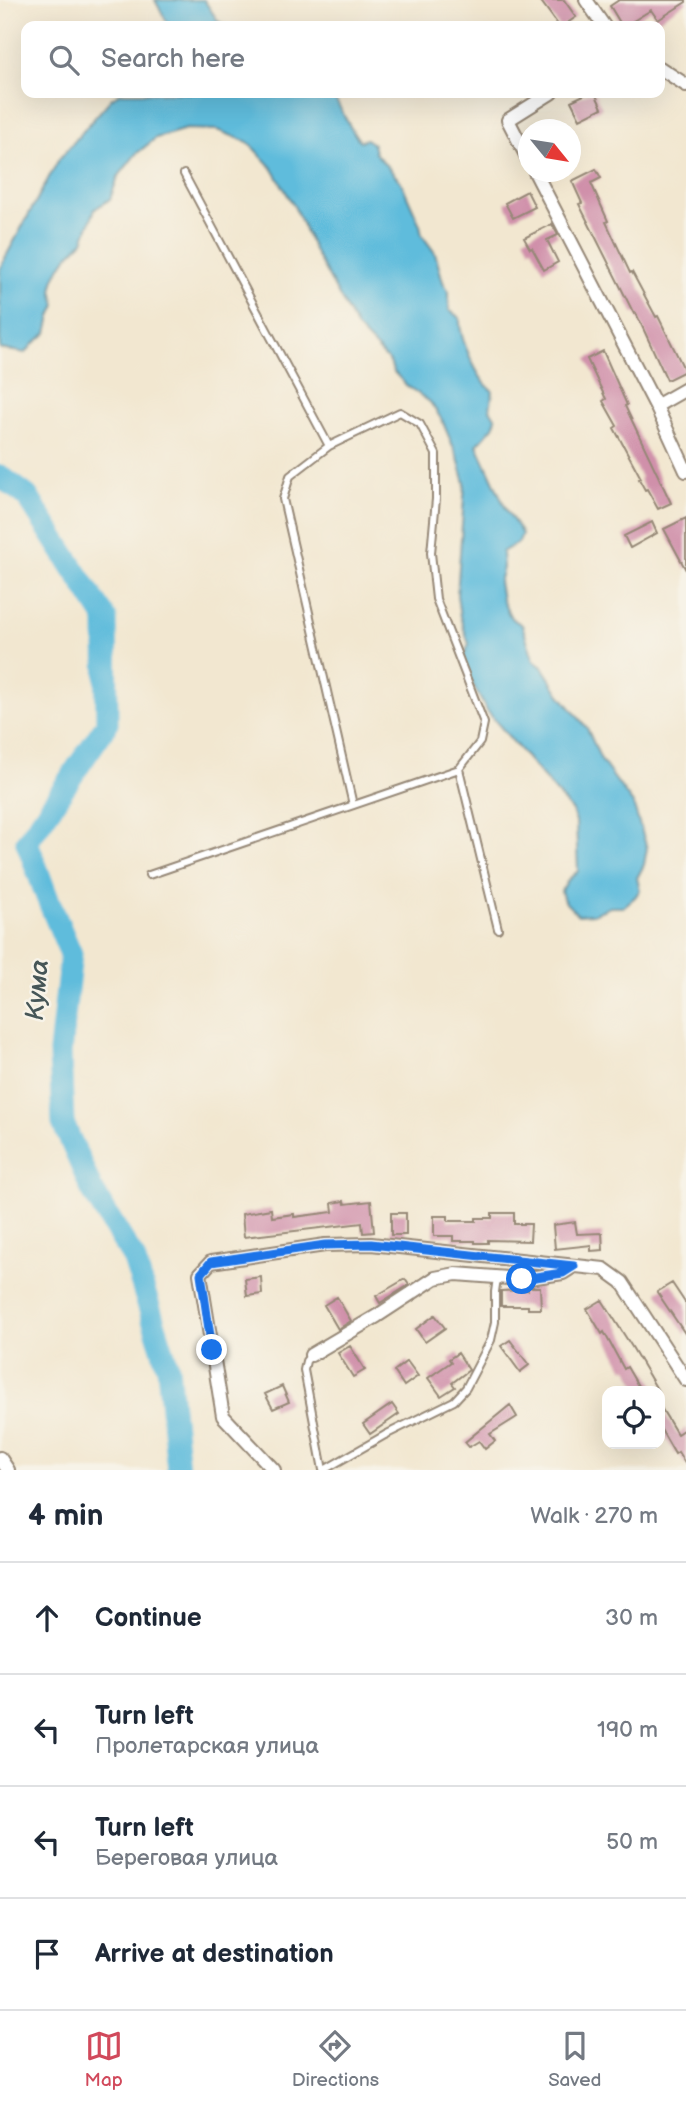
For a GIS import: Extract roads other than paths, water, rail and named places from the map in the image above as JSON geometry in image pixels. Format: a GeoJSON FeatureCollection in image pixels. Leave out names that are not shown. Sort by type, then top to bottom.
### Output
{"type":"FeatureCollection","features":[{"type":"Feature","properties":{"kind":"street"},"geometry":{"type":"LineString","coordinates":[[586,0],[601,21]]}},
{"type":"Feature","properties":{"kind":"street"},"geometry":{"type":"LineString","coordinates":[[665,71],[686,85]]}},
{"type":"Feature","properties":{"kind":"street"},"geometry":{"type":"LineString","coordinates":[[518,140],[508,120],[543,98]]}},
{"type":"Feature","properties":{"kind":"street"},"geometry":{"type":"LineString","coordinates":[[540,182],[656,406],[686,471]]}},
{"type":"Feature","properties":{"kind":"street"},"geometry":{"type":"LineString","coordinates":[[656,406],[686,389]]}},
{"type":"Feature","properties":{"kind":"street"},"geometry":{"type":"LineString","coordinates":[[274,1470],[223,1416],[201,1274],[211,1262],[325,1245],[371,1244],[604,1269],[621,1282],[686,1380]]}},
{"type":"Feature","properties":{"kind":"street"},"geometry":{"type":"LineString","coordinates":[[311,1355],[435,1278],[456,1274],[522,1279],[563,1273],[574,1266]]}},
{"type":"Feature","properties":{"kind":"street"},"geometry":{"type":"LineString","coordinates":[[0,1458],[8,1470]]}},
{"type":"Feature","properties":{"kind":"lane"},"geometry":{"type":"LineString","coordinates":[[184,174],[329,446]]}},
{"type":"Feature","properties":{"kind":"lane"},"geometry":{"type":"LineString","coordinates":[[149,875],[458,769],[480,742],[484,723],[436,599],[431,553],[436,499],[436,454],[420,424],[400,412],[329,446],[290,476],[284,499],[353,805]]}},
{"type":"Feature","properties":{"kind":"lane"},"geometry":{"type":"LineString","coordinates":[[458,769],[498,929]]}},
{"type":"Feature","properties":{"kind":"lane"},"geometry":{"type":"LineString","coordinates":[[311,1355],[304,1370],[323,1470],[454,1401],[466,1388],[491,1340],[498,1277]]}},
{"type":"Feature","properties":{"kind":"water"},"geometry":{"type":"Polygon","coordinates":[[[155,0],[204,0],[218,21],[166,21],[155,0]]]}},
{"type":"Feature","properties":{"kind":"water"},"geometry":{"type":"Polygon","coordinates":[[[334,98],[356,136],[360,141],[366,139],[373,144],[375,153],[401,182],[422,235],[435,253],[443,282],[449,292],[449,310],[460,318],[462,336],[470,358],[481,378],[493,391],[490,409],[496,419],[493,427],[477,445],[506,509],[522,534],[519,542],[502,552],[503,568],[499,582],[502,600],[511,618],[522,625],[534,661],[542,667],[560,695],[587,728],[601,760],[633,804],[647,848],[644,865],[637,878],[640,890],[623,907],[610,907],[593,914],[578,915],[564,901],[561,891],[578,871],[576,822],[572,811],[487,711],[472,683],[463,658],[469,644],[460,617],[457,595],[465,483],[442,420],[430,402],[406,385],[393,371],[390,362],[357,328],[273,169],[248,142],[217,130],[186,129],[156,138],[136,154],[118,177],[110,199],[95,209],[83,241],[68,256],[56,274],[52,290],[56,305],[47,333],[26,353],[0,349],[0,269],[59,159],[111,99],[334,98]]]}},
{"type":"Feature","properties":{"kind":"waterway","name":"Кума"},"geometry":{"type":"LineString","coordinates":[[0,476],[27,496],[106,619],[107,724],[27,842],[71,954],[60,1052],[63,1123],[92,1190],[134,1259],[168,1367],[178,1470]]}}]}
